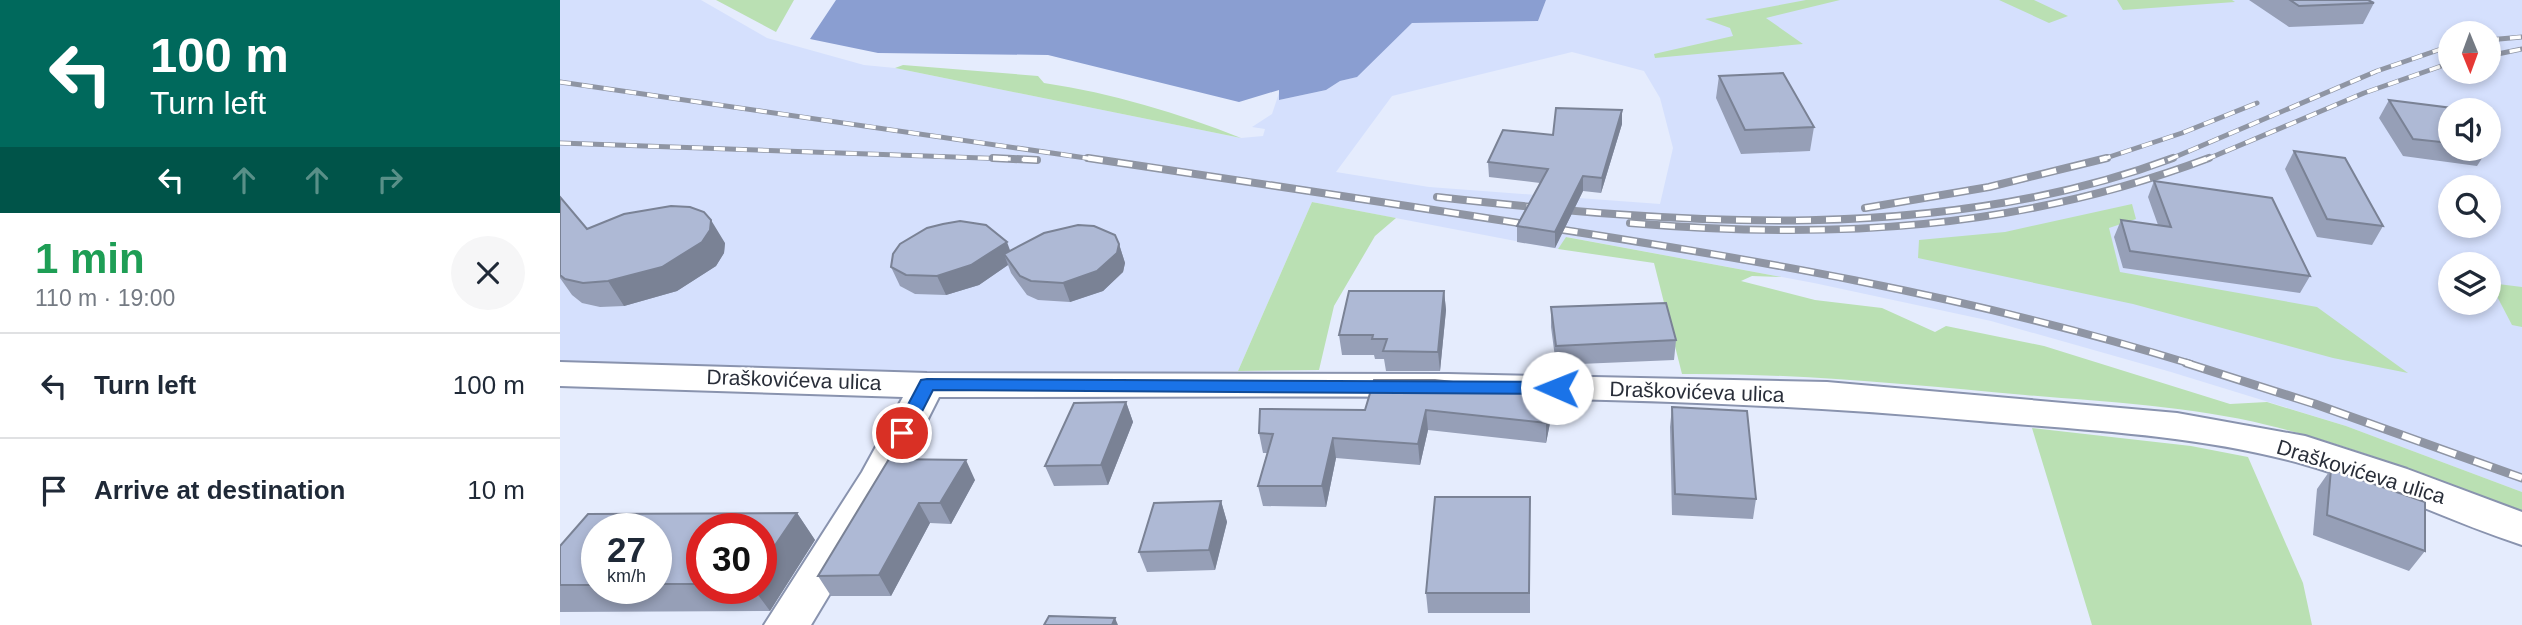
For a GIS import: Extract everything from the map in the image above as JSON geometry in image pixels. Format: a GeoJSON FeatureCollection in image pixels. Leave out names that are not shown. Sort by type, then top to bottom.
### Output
{"type":"FeatureCollection","features":[{"type":"Feature","properties":{"kind":"street","name":"Draškovićeva ulica"},"geometry":{"type":"LineString","coordinates":[[560,374],[927,384],[1448,386],[1800,394],[2150,423],[2305,450],[2393,479],[2522,529]]}},
{"type":"Feature","properties":{"kind":"street"},"geometry":{"type":"LineString","coordinates":[[787,625],[877,481],[927,384]]}},
{"type":"Feature","properties":{"kind":"shaded area"},"geometry":{"type":"Polygon","coordinates":[[[560,0],[701,0],[767,38],[864,65],[895,68],[1241,138],[1263,136],[1265,129],[1252,127],[1272,114],[1280,90],[1279,100],[1326,90],[1340,81],[1356,77],[1412,23],[1538,21],[1546,0],[2522,0],[2522,492],[2346,426],[2171,372],[1991,321],[1814,283],[1567,237],[1558,249],[1312,202],[1238,371],[1001,375],[560,365],[560,0]],[[1572,52],[1392,96],[1336,172],[1429,187],[1660,204],[1673,148],[1660,98],[1644,71],[1572,52]]]}},
{"type":"Feature","properties":{"kind":"green space"},"geometry":{"type":"Polygon","coordinates":[[[716,0],[794,0],[776,32],[716,0]]]}},
{"type":"Feature","properties":{"kind":"green space"},"geometry":{"type":"Polygon","coordinates":[[[1806,0],[1840,0],[1766,18],[1803,44],[1655,58],[1654,54],[1733,36],[1730,28],[1705,19],[1806,0]]]}},
{"type":"Feature","properties":{"kind":"green space"},"geometry":{"type":"Polygon","coordinates":[[[1999,0],[2034,0],[2068,16],[2049,23],[1999,0]]]}},
{"type":"Feature","properties":{"kind":"green space"},"geometry":{"type":"Polygon","coordinates":[[[2117,0],[2232,0],[2235,2],[2123,10],[2117,0]]]}},
{"type":"Feature","properties":{"kind":"green space"},"geometry":{"type":"Polygon","coordinates":[[[903,65],[1038,76],[1044,83],[1095,92],[1144,105],[1241,138],[895,68],[903,65]]]}},
{"type":"Feature","properties":{"kind":"green space"},"geometry":{"type":"Polygon","coordinates":[[[1312,202],[1396,218],[1375,236],[1334,306],[1319,370],[1238,371],[1312,202]]]}},
{"type":"Feature","properties":{"kind":"green space"},"geometry":{"type":"Polygon","coordinates":[[[2132,204],[2136,219],[2109,228],[2120,272],[2317,307],[2408,373],[2333,358],[2133,304],[1918,258],[1919,240],[2005,232],[2132,204]]]}},
{"type":"Feature","properties":{"kind":"green space"},"geometry":{"type":"Polygon","coordinates":[[[1566,237],[1782,277],[1752,276],[1741,281],[1815,300],[1882,308],[1935,332],[1946,326],[2044,346],[2230,404],[2267,402],[2346,426],[2522,492],[2522,513],[2396,464],[2332,443],[2267,425],[2208,413],[1854,380],[1682,374],[1654,263],[1558,249],[1566,237]]]}},
{"type":"Feature","properties":{"kind":"green space"},"geometry":{"type":"Polygon","coordinates":[[[2501,284],[2522,287],[2522,327],[2512,325],[2501,304],[2501,284]]]}},
{"type":"Feature","properties":{"kind":"green space"},"geometry":{"type":"Polygon","coordinates":[[[2032,428],[2191,446],[2248,457],[2303,583],[2312,625],[2092,625],[2032,428]]]}},
{"type":"Feature","properties":{"kind":"water"},"geometry":{"type":"Polygon","coordinates":[[[836,0],[1546,0],[1538,21],[1412,23],[1357,77],[1340,81],[1326,90],[1279,100],[1279,90],[1239,102],[1048,55],[878,53],[810,39],[836,0]]]}},
{"type":"Feature","properties":{"kind":"building"},"geometry":{"type":"Polygon","coordinates":[[[2290,0],[2368,0],[2374,3],[2299,6],[2290,0]]]}},
{"type":"Feature","properties":{"kind":"building"},"geometry":{"type":"Polygon","coordinates":[[[1783,73],[1814,127],[1745,130],[1719,76],[1783,73]]]}},
{"type":"Feature","properties":{"kind":"building"},"geometry":{"type":"Polygon","coordinates":[[[2389,100],[2438,106],[2438,142],[2413,139],[2389,100]]]}},
{"type":"Feature","properties":{"kind":"building"},"geometry":{"type":"Polygon","coordinates":[[[1556,108],[1622,110],[1602,178],[1583,176],[1555,232],[1517,226],[1548,169],[1488,162],[1503,130],[1553,135],[1556,108]]]}},
{"type":"Feature","properties":{"kind":"building"},"geometry":{"type":"Polygon","coordinates":[[[2294,151],[2345,158],[2383,226],[2327,219],[2294,151]]]}},
{"type":"Feature","properties":{"kind":"building"},"geometry":{"type":"Polygon","coordinates":[[[2154,181],[2272,198],[2310,276],[2130,251],[2121,220],[2171,227],[2154,181]]]}},
{"type":"Feature","properties":{"kind":"building"},"geometry":{"type":"Polygon","coordinates":[[[560,197],[587,229],[624,214],[671,206],[690,207],[704,212],[711,220],[710,230],[702,242],[662,267],[608,281],[583,283],[565,279],[560,275],[560,197]]]}},
{"type":"Feature","properties":{"kind":"building"},"geometry":{"type":"Polygon","coordinates":[[[960,221],[986,225],[1007,242],[971,265],[937,276],[906,275],[891,267],[893,254],[900,244],[927,228],[960,221]]]}},
{"type":"Feature","properties":{"kind":"building"},"geometry":{"type":"Polygon","coordinates":[[[1078,225],[1094,226],[1115,235],[1119,244],[1117,253],[1097,271],[1063,283],[1031,281],[1020,276],[1004,254],[1044,233],[1078,225]]]}},
{"type":"Feature","properties":{"kind":"building"},"geometry":{"type":"Polygon","coordinates":[[[1349,291],[1444,291],[1438,352],[1383,351],[1387,339],[1372,339],[1373,335],[1339,335],[1349,291]]]}},
{"type":"Feature","properties":{"kind":"building"},"geometry":{"type":"Polygon","coordinates":[[[1666,303],[1676,340],[1556,346],[1551,307],[1666,303]]]}},
{"type":"Feature","properties":{"kind":"building"},"geometry":{"type":"Polygon","coordinates":[[[1374,380],[1435,380],[1552,393],[1546,423],[1426,410],[1418,444],[1333,438],[1322,486],[1258,486],[1273,434],[1259,433],[1260,409],[1365,410],[1374,380]]]}},
{"type":"Feature","properties":{"kind":"building"},"geometry":{"type":"Polygon","coordinates":[[[1126,402],[1101,465],[1045,466],[1074,403],[1126,402]]]}},
{"type":"Feature","properties":{"kind":"building"},"geometry":{"type":"Polygon","coordinates":[[[1672,407],[1747,411],[1756,499],[1675,494],[1672,407]]]}},
{"type":"Feature","properties":{"kind":"building"},"geometry":{"type":"Polygon","coordinates":[[[889,459],[966,460],[940,503],[919,503],[879,575],[818,576],[889,459]]]}},
{"type":"Feature","properties":{"kind":"building"},"geometry":{"type":"Polygon","coordinates":[[[2331,469],[2425,502],[2425,551],[2327,515],[2331,469]]]}},
{"type":"Feature","properties":{"kind":"building"},"geometry":{"type":"Polygon","coordinates":[[[1435,497],[1530,497],[1529,593],[1426,593],[1435,497]]]}},
{"type":"Feature","properties":{"kind":"building"},"geometry":{"type":"Polygon","coordinates":[[[1221,501],[1209,550],[1139,552],[1154,503],[1221,501]]]}},
{"type":"Feature","properties":{"kind":"building"},"geometry":{"type":"Polygon","coordinates":[[[777,513],[797,513],[777,542],[777,513]]]}},
{"type":"Feature","properties":{"kind":"building"},"geometry":{"type":"Polygon","coordinates":[[[672,514],[686,514],[686,584],[672,584],[672,514]]]}},
{"type":"Feature","properties":{"kind":"building"},"geometry":{"type":"Polygon","coordinates":[[[581,522],[581,585],[560,585],[560,546],[581,522]]]}},
{"type":"Feature","properties":{"kind":"building"},"geometry":{"type":"Polygon","coordinates":[[[1049,616],[1115,618],[1112,625],[1044,625],[1049,616]]]}},
{"type":"Feature","properties":{"kind":"railway"},"geometry":{"type":"LineString","coordinates":[[2501,39],[2522,37]]}},
{"type":"Feature","properties":{"kind":"railway"},"geometry":{"type":"LineString","coordinates":[[2501,53],[2522,49]]}},
{"type":"Feature","properties":{"kind":"railway"},"geometry":{"type":"LineString","coordinates":[[2172,158],[2377,71],[2438,50]]}},
{"type":"Feature","properties":{"kind":"railway"},"geometry":{"type":"LineString","coordinates":[[2205,160],[2364,93],[2438,67]]}},
{"type":"Feature","properties":{"kind":"railway"},"geometry":{"type":"LineString","coordinates":[[560,82],[1100,160]]}},
{"type":"Feature","properties":{"kind":"railway"},"geometry":{"type":"LineString","coordinates":[[2103,159],[2182,133],[2257,103]]}},
{"type":"Feature","properties":{"kind":"railway"},"geometry":{"type":"LineString","coordinates":[[560,143],[1037,160],[993,158]]}},
{"type":"Feature","properties":{"kind":"railway"},"geometry":{"type":"LineString","coordinates":[[1088,158],[1598,235],[1769,264],[2024,318],[2191,364]]}},
{"type":"Feature","properties":{"kind":"railway"},"geometry":{"type":"LineString","coordinates":[[1437,197],[1621,215],[1715,219],[1808,220],[1902,216],[1994,205],[2084,186],[2172,158]]}},
{"type":"Feature","properties":{"kind":"railway"},"geometry":{"type":"LineString","coordinates":[[2168,160],[2172,158]]}},
{"type":"Feature","properties":{"kind":"railway"},"geometry":{"type":"LineString","coordinates":[[1630,223],[1779,230],[1924,224],[1995,215],[2066,201],[2138,182],[2209,158]]}},
{"type":"Feature","properties":{"kind":"railway"},"geometry":{"type":"LineString","coordinates":[[1865,208],[1989,187],[2103,159]]}},
{"type":"Feature","properties":{"kind":"railway"},"geometry":{"type":"LineString","coordinates":[[2186,363],[2315,404],[2522,478]]}},
{"type":"Feature","properties":{"kind":"route"},"geometry":{"type":"LineString","coordinates":[[902,433],[927,384],[1557,388]]}}]}
